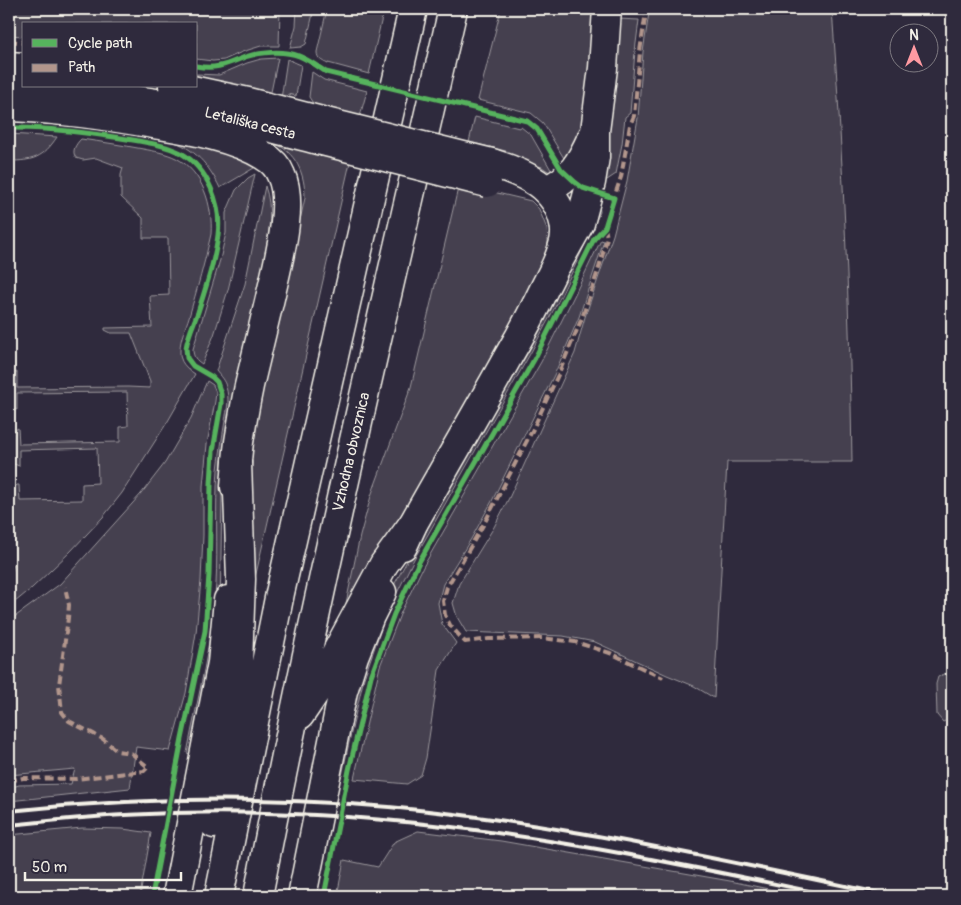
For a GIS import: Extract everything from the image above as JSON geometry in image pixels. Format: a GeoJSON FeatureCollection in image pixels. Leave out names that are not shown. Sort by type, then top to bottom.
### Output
{"type":"FeatureCollection","features":[{"type":"Feature","properties":{"kind":"main road"},"geometry":{"type":"LineString","coordinates":[[217,896],[280,593],[413,9]]}},
{"type":"Feature","properties":{"kind":"main road","name":"Vzhodna obvoznica"},"geometry":{"type":"LineString","coordinates":[[258,896],[320,590],[453,9]]}},
{"type":"Feature","properties":{"kind":"main road"},"geometry":{"type":"LineString","coordinates":[[291,729],[321,684],[384,564],[413,524],[528,322],[556,264],[580,223],[592,182],[607,9]]}},
{"type":"Feature","properties":{"kind":"main road"},"geometry":{"type":"LineString","coordinates":[[9,66],[22,67]]}},
{"type":"Feature","properties":{"kind":"main road","name":"Letališka cesta"},"geometry":{"type":"LineString","coordinates":[[9,87],[22,88]]}},
{"type":"Feature","properties":{"kind":"main road","name":"Letališka cesta"},"geometry":{"type":"LineString","coordinates":[[28,88],[108,96],[324,132],[490,173],[522,174],[546,190],[556,203],[564,221],[564,243],[556,264]]}},
{"type":"Feature","properties":{"kind":"main road","name":"Letališka cesta"},"geometry":{"type":"LineString","coordinates":[[182,88],[248,102],[324,132]]}},
{"type":"Feature","properties":{"kind":"main road"},"geometry":{"type":"LineString","coordinates":[[9,107],[36,108],[120,118],[189,130],[244,145],[276,166],[282,176],[287,196],[286,219],[278,263],[243,419],[230,541],[228,611],[222,663],[177,896]]}},
{"type":"Feature","properties":{"kind":"main road"},"geometry":{"type":"LineString","coordinates":[[120,118],[206,112]]}},
{"type":"Feature","properties":{"kind":"main road"},"geometry":{"type":"LineString","coordinates":[[546,190],[561,182],[578,165],[595,131]]}},
{"type":"Feature","properties":{"kind":"main road"},"geometry":{"type":"LineString","coordinates":[[217,896],[211,861],[212,832],[234,715],[238,664],[241,579],[237,463]]}},
{"type":"Feature","properties":{"kind":"main road"},"geometry":{"type":"LineString","coordinates":[[302,896],[344,691],[354,656],[370,616],[394,569],[413,524]]}},
{"type":"Feature","properties":{"kind":"shaded area"},"geometry":{"type":"Polygon","coordinates":[[[9,9],[280,9],[279,46],[261,46],[224,60],[198,59],[198,22],[22,22],[22,36],[9,35],[9,9]]]}},
{"type":"Feature","properties":{"kind":"shaded area"},"geometry":{"type":"Polygon","coordinates":[[[297,9],[314,9],[306,44],[301,47],[290,48],[296,26],[297,9]]]}},
{"type":"Feature","properties":{"kind":"shaded area"},"geometry":{"type":"Polygon","coordinates":[[[327,9],[384,9],[369,74],[328,64],[319,58],[317,52],[327,9]]]}},
{"type":"Feature","properties":{"kind":"shaded area"},"geometry":{"type":"Polygon","coordinates":[[[501,9],[596,9],[589,92],[579,140],[565,160],[543,123],[531,113],[478,100],[501,9]]]}},
{"type":"Feature","properties":{"kind":"shaded area"},"geometry":{"type":"Polygon","coordinates":[[[658,9],[832,9],[845,235],[852,462],[727,462],[714,698],[694,686],[595,642],[563,636],[466,632],[457,617],[453,603],[459,584],[494,527],[509,498],[575,353],[585,317],[613,235],[627,181],[638,118],[643,52],[649,13],[658,9]]]}},
{"type":"Feature","properties":{"kind":"shaded area"},"geometry":{"type":"Polygon","coordinates":[[[618,19],[639,20],[630,113],[625,117],[616,174],[607,180],[598,182],[618,19]]]}},
{"type":"Feature","properties":{"kind":"shaded area"},"geometry":{"type":"Polygon","coordinates":[[[278,58],[270,97],[198,80],[198,74],[219,75],[261,59],[278,58]]]}},
{"type":"Feature","properties":{"kind":"shaded area"},"geometry":{"type":"Polygon","coordinates":[[[287,59],[301,65],[296,96],[288,94],[286,100],[281,99],[287,59]]]}},
{"type":"Feature","properties":{"kind":"shaded area"},"geometry":{"type":"Polygon","coordinates":[[[312,72],[324,80],[367,91],[360,116],[330,109],[316,108],[309,97],[312,72]]]}},
{"type":"Feature","properties":{"kind":"shaded area"},"geometry":{"type":"Polygon","coordinates":[[[475,117],[521,127],[531,135],[554,175],[542,167],[510,157],[510,152],[469,142],[475,117]]]}},
{"type":"Feature","properties":{"kind":"shaded area"},"geometry":{"type":"Polygon","coordinates":[[[9,134],[57,137],[47,150],[37,157],[9,161],[9,134]]]}},
{"type":"Feature","properties":{"kind":"shaded area"},"geometry":{"type":"Polygon","coordinates":[[[185,138],[246,160],[254,168],[220,188],[200,158],[179,143],[170,140],[185,138]]]}},
{"type":"Feature","properties":{"kind":"shaded area"},"geometry":{"type":"Polygon","coordinates":[[[81,139],[172,156],[185,164],[193,172],[204,191],[210,212],[211,234],[180,346],[181,358],[184,364],[195,374],[168,421],[122,493],[103,517],[70,552],[9,607],[9,578],[15,562],[13,489],[19,485],[20,501],[82,500],[82,484],[98,483],[97,448],[19,450],[19,466],[12,462],[12,432],[18,428],[19,444],[120,442],[120,427],[128,426],[127,392],[17,393],[17,410],[12,405],[12,374],[17,372],[17,388],[150,388],[150,381],[131,333],[111,333],[105,330],[105,328],[152,327],[150,296],[169,295],[168,238],[143,238],[143,218],[121,197],[121,175],[123,168],[96,158],[83,160],[76,158],[74,150],[81,139]]]}},
{"type":"Feature","properties":{"kind":"shaded area"},"geometry":{"type":"Polygon","coordinates":[[[272,142],[351,158],[253,587],[249,495],[251,461],[262,388],[305,198],[305,189],[298,164],[287,151],[272,142]]]}},
{"type":"Feature","properties":{"kind":"shaded area"},"geometry":{"type":"Polygon","coordinates":[[[255,174],[228,290],[214,335],[202,364],[195,358],[193,349],[220,260],[226,233],[226,213],[236,190],[255,174]]]}},
{"type":"Feature","properties":{"kind":"shaded area"},"geometry":{"type":"Polygon","coordinates":[[[459,184],[531,201],[539,209],[547,229],[546,256],[511,329],[418,489],[345,608],[360,536],[371,496],[411,387],[459,184]]]}},
{"type":"Feature","properties":{"kind":"shaded area"},"geometry":{"type":"Polygon","coordinates":[[[265,186],[270,211],[266,254],[224,468],[220,613],[193,755],[187,753],[204,669],[214,605],[217,570],[218,470],[228,404],[225,385],[216,371],[245,284],[265,186]]]}},
{"type":"Feature","properties":{"kind":"shaded area"},"geometry":{"type":"Polygon","coordinates":[[[599,203],[600,212],[561,296],[414,559],[386,615],[364,678],[342,776],[333,774],[379,613],[525,354],[557,293],[599,203]]]}},
{"type":"Feature","properties":{"kind":"shaded area"},"geometry":{"type":"Polygon","coordinates":[[[601,240],[604,241],[579,317],[555,373],[492,501],[443,584],[438,603],[442,624],[456,643],[439,670],[426,758],[421,775],[407,784],[354,779],[380,666],[401,612],[423,567],[541,362],[601,240]]]}},
{"type":"Feature","properties":{"kind":"shaded area"},"geometry":{"type":"Polygon","coordinates":[[[207,381],[213,385],[216,392],[207,444],[203,486],[201,580],[196,633],[186,693],[170,751],[136,747],[130,788],[9,801],[9,788],[19,785],[71,784],[75,769],[9,775],[9,621],[60,584],[141,494],[165,463],[191,418],[207,381]]]}},
{"type":"Feature","properties":{"kind":"shaded area"},"geometry":{"type":"Polygon","coordinates":[[[946,673],[952,675],[952,718],[943,722],[937,715],[936,684],[938,677],[946,673]]]}},
{"type":"Feature","properties":{"kind":"shaded area"},"geometry":{"type":"Polygon","coordinates":[[[82,828],[123,829],[151,833],[140,896],[9,896],[9,835],[82,828]]]}},
{"type":"Feature","properties":{"kind":"shaded area"},"geometry":{"type":"Polygon","coordinates":[[[418,831],[501,841],[730,881],[802,896],[337,896],[344,860],[378,867],[394,842],[418,831]]]}},
{"type":"Feature","properties":{"kind":"railway"},"geometry":{"type":"LineString","coordinates":[[9,811],[136,801],[179,800],[265,800],[350,804],[419,810],[487,818],[623,841],[894,896]]}},
{"type":"Feature","properties":{"kind":"railway"},"geometry":{"type":"LineString","coordinates":[[9,825],[157,813],[222,812],[319,815],[384,820],[497,833],[610,851],[833,896]]}},
{"type":"Feature","properties":{"kind":"marked path"},"geometry":{"type":"LineString","coordinates":[[609,196],[614,198],[621,177],[630,125],[634,116],[646,12],[651,9]]}},
{"type":"Feature","properties":{"kind":"marked path"},"geometry":{"type":"LineString","coordinates":[[9,41],[22,43]]}},
{"type":"Feature","properties":{"kind":"marked path"},"geometry":{"type":"LineString","coordinates":[[605,227],[607,238],[599,268],[582,318],[558,375],[533,429],[486,520],[447,587],[443,601],[445,615],[450,625],[465,642],[489,639],[542,638],[575,642],[610,653],[663,678]]}},
{"type":"Feature","properties":{"kind":"marked path"},"geometry":{"type":"LineString","coordinates":[[9,781],[23,778],[76,779],[144,771],[148,767],[131,753],[117,751],[103,739],[69,721],[62,712],[59,685],[69,605],[65,587]]}},
{"type":"Feature","properties":{"kind":"cycle path"},"geometry":{"type":"LineString","coordinates":[[198,66],[216,67],[245,57],[272,52],[293,54],[313,63],[326,72],[527,121],[537,129],[561,169],[575,182],[583,188],[614,198],[605,227],[594,239],[535,358],[419,562],[394,614],[371,676],[349,770],[324,896]]}},
{"type":"Feature","properties":{"kind":"cycle path"},"geometry":{"type":"LineString","coordinates":[[9,128],[40,128],[118,137],[175,150],[191,160],[199,168],[211,188],[218,211],[219,223],[215,254],[186,348],[187,358],[193,366],[212,377],[217,382],[221,394],[213,451],[209,575],[205,631],[152,896]]}}]}
